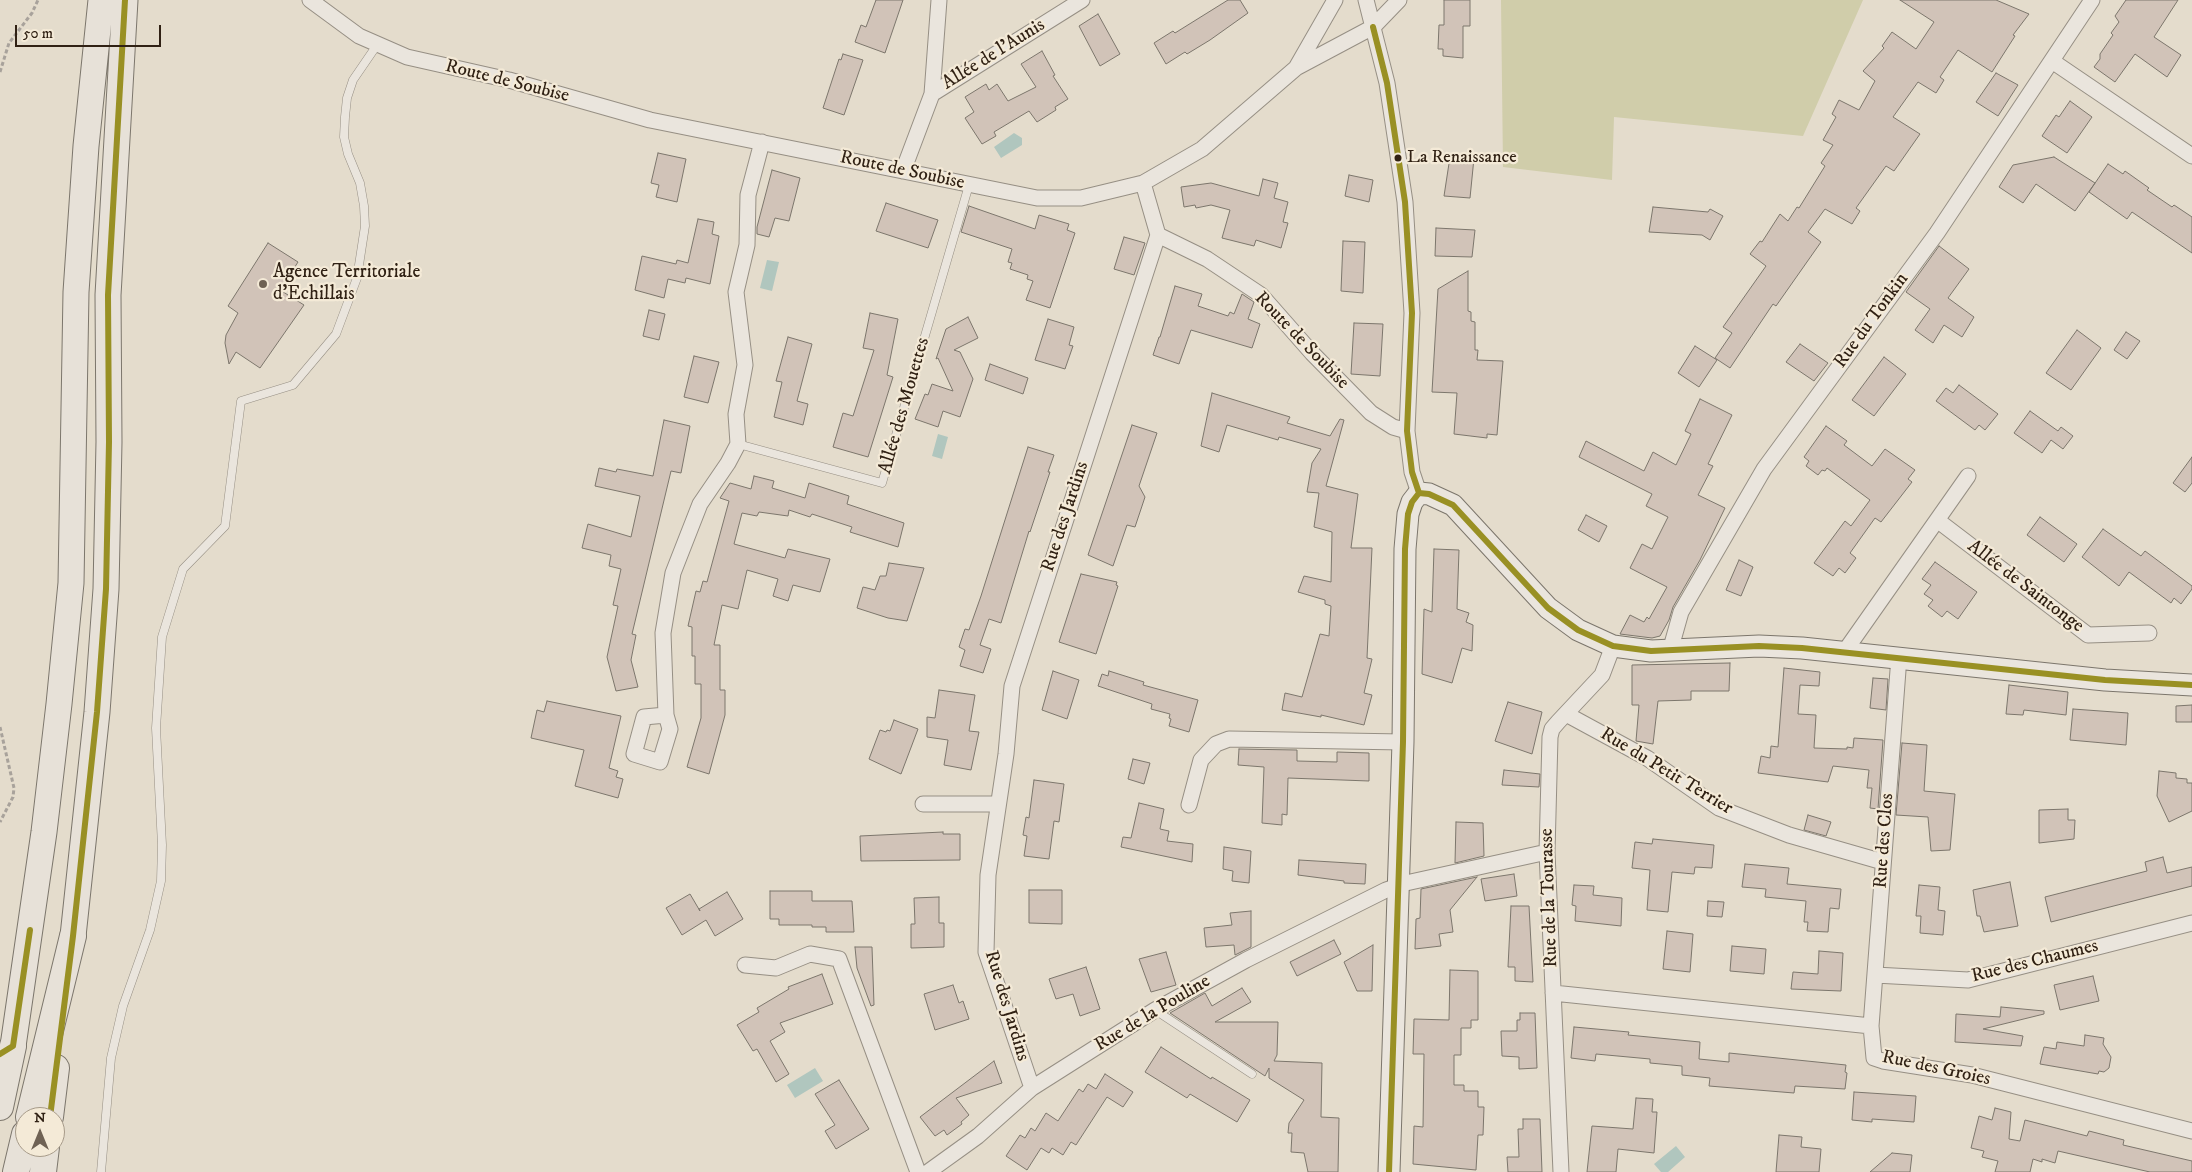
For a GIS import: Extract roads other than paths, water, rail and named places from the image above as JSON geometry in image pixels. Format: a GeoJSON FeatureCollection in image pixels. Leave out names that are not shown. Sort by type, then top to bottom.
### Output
{"type":"FeatureCollection","features":[{"type":"Feature","properties":{"kind":"highway"},"geometry":{"type":"LineString","coordinates":[[31,1107],[73,936]]}},
{"type":"Feature","properties":{"kind":"highway"},"geometry":{"type":"LineString","coordinates":[[51,1107],[73,936]]}},
{"type":"Feature","properties":{"kind":"highway"},"geometry":{"type":"LineString","coordinates":[[0,1107],[6,1050]]}},
{"type":"Feature","properties":{"kind":"highway"},"geometry":{"type":"LineString","coordinates":[[16,1172],[20,1157]]}},
{"type":"Feature","properties":{"kind":"highway"},"geometry":{"type":"LineString","coordinates":[[43,1172],[45,1157]]}},
{"type":"Feature","properties":{"kind":"main road"},"geometry":{"type":"LineString","coordinates":[[6,1050],[44,832],[71,583],[76,292],[86,146],[100,0]]}},
{"type":"Feature","properties":{"kind":"main road"},"geometry":{"type":"LineString","coordinates":[[73,936],[97,712],[106,589],[109,442],[108,295],[125,0]]}},
{"type":"Feature","properties":{"kind":"main road"},"geometry":{"type":"LineString","coordinates":[[1389,1172],[1403,742],[1405,549],[1408,514],[1412,502],[1419,493],[1429,494],[1453,506],[1548,608],[1578,630],[1613,646],[1637,650],[1670,651],[1760,646],[1845,651],[2105,680],[2192,685]]}},
{"type":"Feature","properties":{"kind":"street","name":"Route de Soubise"},"geometry":{"type":"LineString","coordinates":[[310,0],[340,24],[377,45],[407,57],[509,80],[650,120],[1037,198],[1081,198],[1143,183],[1202,149],[1296,68]]}},
{"type":"Feature","properties":{"kind":"street","name":"Allée de l'Aunis"},"geometry":{"type":"LineString","coordinates":[[903,172],[932,94],[938,0]]}},
{"type":"Feature","properties":{"kind":"street","name":"Allée de l'Aunis"},"geometry":{"type":"LineString","coordinates":[[932,94],[1082,0]]}},
{"type":"Feature","properties":{"kind":"street"},"geometry":{"type":"LineString","coordinates":[[1296,68],[1335,0]]}},
{"type":"Feature","properties":{"kind":"street"},"geometry":{"type":"LineString","coordinates":[[1366,0],[1387,83],[1405,202],[1412,313],[1407,431],[1412,472],[1419,493]]}},
{"type":"Feature","properties":{"kind":"street"},"geometry":{"type":"LineString","coordinates":[[1296,68],[1373,26],[1399,0]]}},
{"type":"Feature","properties":{"kind":"street","name":"Rue du Tonkin"},"geometry":{"type":"LineString","coordinates":[[1670,651],[1682,612],[1764,469],[1937,232],[2092,0]]}},
{"type":"Feature","properties":{"kind":"street"},"geometry":{"type":"LineString","coordinates":[[2052,61],[2192,156]]}},
{"type":"Feature","properties":{"kind":"street"},"geometry":{"type":"LineString","coordinates":[[666,715],[663,633],[673,573],[700,504],[728,463],[738,444],[736,414],[745,365],[736,292],[747,245],[748,195],[762,142]]}},
{"type":"Feature","properties":{"kind":"street"},"geometry":{"type":"LineString","coordinates":[[1143,183],[1158,235]]}},
{"type":"Feature","properties":{"kind":"street","name":"Route de Soubise"},"geometry":{"type":"LineString","coordinates":[[1158,235],[1207,258],[1261,295],[1312,353],[1371,412],[1393,428],[1407,431]]}},
{"type":"Feature","properties":{"kind":"street","name":"Rue des Jardins"},"geometry":{"type":"LineString","coordinates":[[1032,1088],[986,952],[988,875],[1006,754],[1012,686],[1158,235]]}},
{"type":"Feature","properties":{"kind":"street"},"geometry":{"type":"LineString","coordinates":[[1845,651],[1968,476]]}},
{"type":"Feature","properties":{"kind":"street","name":"Allée de Saintonge"},"geometry":{"type":"LineString","coordinates":[[1937,520],[2088,636],[2149,632]]}},
{"type":"Feature","properties":{"kind":"street","name":"Rue de la Tourasse"},"geometry":{"type":"LineString","coordinates":[[1561,1172],[1547,852],[1550,738],[1552,729],[1602,675],[1613,646]]}},
{"type":"Feature","properties":{"kind":"street","name":"Rue des Clos"},"geometry":{"type":"LineString","coordinates":[[1871,1026],[1899,657]]}},
{"type":"Feature","properties":{"kind":"street","name":"Rue du Petit Terrier"},"geometry":{"type":"LineString","coordinates":[[1566,714],[1646,758],[1719,808],[1789,835],[1883,862]]}},
{"type":"Feature","properties":{"kind":"street"},"geometry":{"type":"LineString","coordinates":[[1189,805],[1201,760],[1216,744],[1229,739],[1403,742]]}},
{"type":"Feature","properties":{"kind":"street"},"geometry":{"type":"LineString","coordinates":[[922,804],[998,804]]}},
{"type":"Feature","properties":{"kind":"street","name":"Rue de la Pouline"},"geometry":{"type":"LineString","coordinates":[[928,1172],[978,1136],[1032,1088],[1156,1010],[1246,960],[1397,886],[1547,852]]}},
{"type":"Feature","properties":{"kind":"street","name":"Rue des Chaumes"},"geometry":{"type":"LineString","coordinates":[[1875,975],[1968,980],[2192,923]]}},
{"type":"Feature","properties":{"kind":"street"},"geometry":{"type":"LineString","coordinates":[[745,965],[776,968],[810,954],[839,959],[918,1172]]}},
{"type":"Feature","properties":{"kind":"street","name":"Rue des Groies"},"geometry":{"type":"LineString","coordinates":[[1553,993],[1871,1026],[1874,1058],[1883,1061],[1972,1075],[2192,1131]]}},
{"type":"Feature","properties":{"kind":"lane"},"geometry":{"type":"LineString","coordinates":[[101,1172],[111,1058],[123,1006],[150,930],[161,881],[162,845],[156,728],[162,637],[183,569],[225,526],[241,400],[293,385],[336,334],[357,278],[366,226],[360,183],[348,154],[344,137],[345,117],[347,98],[354,80],[377,45]]}},
{"type":"Feature","properties":{"kind":"lane","name":"Allée des Mouettes"},"geometry":{"type":"LineString","coordinates":[[738,444],[882,483],[969,185]]}},
{"type":"Feature","properties":{"kind":"lane"},"geometry":{"type":"LineString","coordinates":[[1156,1010],[1252,1074]]}},
{"type":"Feature","properties":{"kind":"water"},"geometry":{"type":"Polygon","coordinates":[[[1014,133],[1022,138],[1022,145],[1001,158],[994,147],[1014,133]]]}},
{"type":"Feature","properties":{"kind":"water"},"geometry":{"type":"Polygon","coordinates":[[[767,260],[779,262],[772,291],[760,288],[767,260]]]}},
{"type":"Feature","properties":{"kind":"water"},"geometry":{"type":"Polygon","coordinates":[[[938,434],[948,437],[942,459],[932,456],[938,434]]]}},
{"type":"Feature","properties":{"kind":"water"},"geometry":{"type":"Polygon","coordinates":[[[815,1068],[823,1081],[795,1098],[787,1085],[815,1068]]]}},
{"type":"Feature","properties":{"kind":"water"},"geometry":{"type":"Polygon","coordinates":[[[1676,1146],[1685,1157],[1668,1172],[1661,1172],[1654,1164],[1676,1146]]]}},
{"type":"Feature","properties":{"kind":"place","name":"La Renaissance"},"geometry":{"type":"Point","coordinates":[1398,158]}},
{"type":"Feature","properties":{"kind":"place","name":"Agence Territoriale d'Echillais"},"geometry":{"type":"Point","coordinates":[263,284]}}]}
